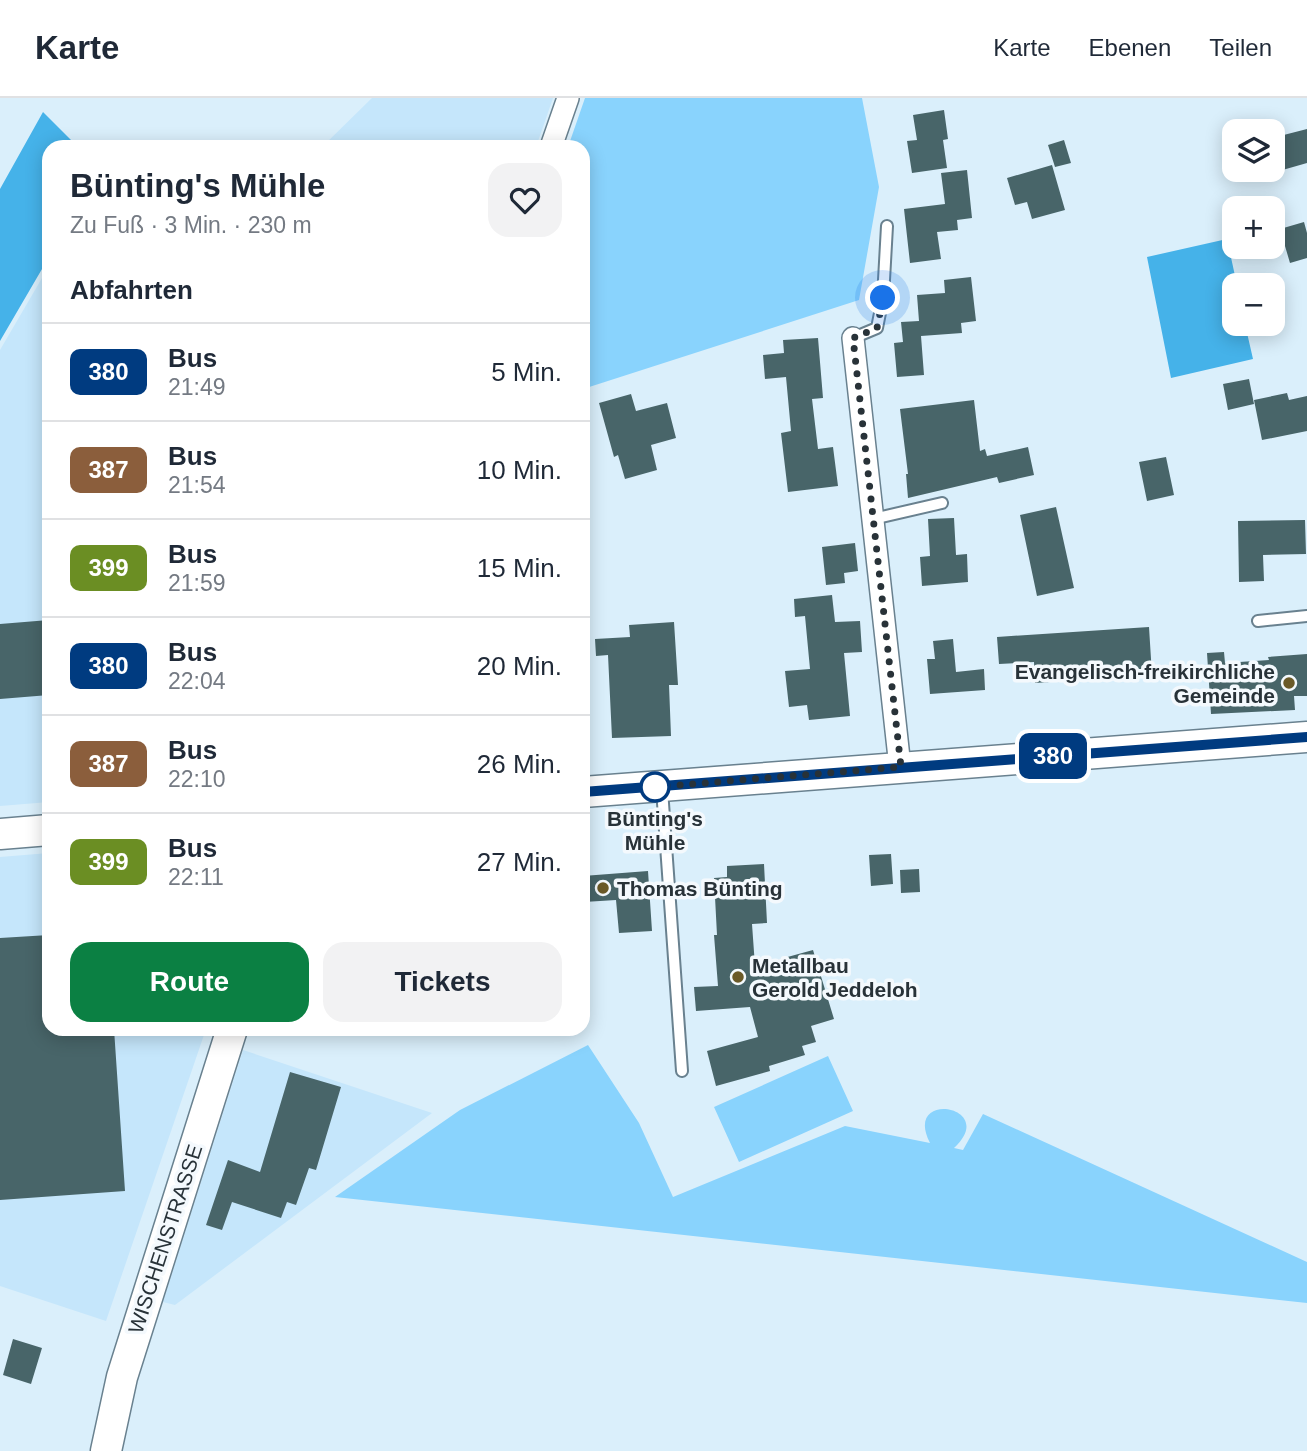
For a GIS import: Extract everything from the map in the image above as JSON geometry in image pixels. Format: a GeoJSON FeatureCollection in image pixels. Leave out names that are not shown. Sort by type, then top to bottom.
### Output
{"type":"FeatureCollection","features":[{"type":"Feature","properties":{"kind":"main road"},"geometry":{"type":"LineString","coordinates":[[590,791],[1307,737]]}},
{"type":"Feature","properties":{"kind":"main road"},"geometry":{"type":"LineString","coordinates":[[0,834],[42,831]]}},
{"type":"Feature","properties":{"kind":"main road","name":"WISCHENSTRASSE"},"geometry":{"type":"LineString","coordinates":[[106,1451],[122,1377],[230,1036]]}},
{"type":"Feature","properties":{"kind":"street"},"geometry":{"type":"LineString","coordinates":[[553,140],[568,98]]}},
{"type":"Feature","properties":{"kind":"street"},"geometry":{"type":"LineString","coordinates":[[853,338],[901,767]]}},
{"type":"Feature","properties":{"kind":"lane"},"geometry":{"type":"LineString","coordinates":[[853,338],[877,328],[882,309],[887,226]]}},
{"type":"Feature","properties":{"kind":"lane"},"geometry":{"type":"LineString","coordinates":[[873,519],[942,503]]}},
{"type":"Feature","properties":{"kind":"lane"},"geometry":{"type":"LineString","coordinates":[[1258,621],[1307,616]]}},
{"type":"Feature","properties":{"kind":"lane"},"geometry":{"type":"LineString","coordinates":[[662,786],[682,1071]]}},
{"type":"Feature","properties":{"kind":"shaded area"},"geometry":{"type":"Polygon","coordinates":[[[372,98],[553,98],[538,140],[329,140],[372,98]]]}},
{"type":"Feature","properties":{"kind":"shaded area"},"geometry":{"type":"Polygon","coordinates":[[[585,98],[862,98],[879,187],[859,300],[590,387],[590,140],[570,140],[585,98]]]}},
{"type":"Feature","properties":{"kind":"shaded area"},"geometry":{"type":"Polygon","coordinates":[[[43,112],[71,140],[42,140],[42,269],[0,341],[0,189],[43,112]]]}},
{"type":"Feature","properties":{"kind":"shaded area"},"geometry":{"type":"Polygon","coordinates":[[[1222,240],[1222,259],[1231,259],[1234,273],[1222,273],[1222,336],[1248,336],[1253,359],[1171,378],[1147,257],[1222,240]]]}},
{"type":"Feature","properties":{"kind":"shaded area"},"geometry":{"type":"Polygon","coordinates":[[[42,278],[42,803],[0,806],[0,350],[42,278]]]}},
{"type":"Feature","properties":{"kind":"shaded area"},"geometry":{"type":"Polygon","coordinates":[[[42,854],[42,1036],[204,1036],[106,1321],[0,1286],[0,857],[42,854]]]}},
{"type":"Feature","properties":{"kind":"shaded area"},"geometry":{"type":"Polygon","coordinates":[[[588,1045],[639,1123],[673,1197],[845,1126],[930,1143],[925,1126],[928,1115],[937,1110],[949,1110],[959,1114],[966,1122],[965,1134],[954,1148],[963,1150],[983,1114],[1307,1262],[1307,1303],[335,1197],[460,1110],[588,1045]]]}},
{"type":"Feature","properties":{"kind":"shaded area"},"geometry":{"type":"Polygon","coordinates":[[[243,1050],[432,1113],[175,1305],[163,1302],[243,1050]]]}},
{"type":"Feature","properties":{"kind":"shaded area"},"geometry":{"type":"Polygon","coordinates":[[[828,1056],[853,1111],[739,1162],[714,1107],[828,1056]]]}},
{"type":"Feature","properties":{"kind":"building"},"geometry":{"type":"Polygon","coordinates":[[[944,110],[948,139],[943,140],[947,168],[912,173],[907,141],[917,140],[913,115],[944,110]]]}},
{"type":"Feature","properties":{"kind":"building"},"geometry":{"type":"Polygon","coordinates":[[[1307,129],[1307,163],[1285,169],[1285,135],[1307,129]]]}},
{"type":"Feature","properties":{"kind":"building"},"geometry":{"type":"Polygon","coordinates":[[[1064,140],[1071,163],[1055,167],[1048,145],[1064,140]]]}},
{"type":"Feature","properties":{"kind":"building"},"geometry":{"type":"Polygon","coordinates":[[[1052,165],[1065,210],[1032,219],[1027,202],[1015,205],[1007,178],[1052,165]]]}},
{"type":"Feature","properties":{"kind":"building"},"geometry":{"type":"Polygon","coordinates":[[[967,170],[972,218],[957,220],[958,230],[937,232],[941,259],[910,263],[904,209],[945,204],[941,173],[967,170]]]}},
{"type":"Feature","properties":{"kind":"building"},"geometry":{"type":"Polygon","coordinates":[[[1304,222],[1307,258],[1290,263],[1285,246],[1285,228],[1304,222]]]}},
{"type":"Feature","properties":{"kind":"building"},"geometry":{"type":"Polygon","coordinates":[[[971,277],[976,321],[961,323],[962,333],[921,336],[924,375],[897,377],[894,343],[903,342],[901,322],[919,321],[917,295],[945,293],[944,280],[971,277]]]}},
{"type":"Feature","properties":{"kind":"building"},"geometry":{"type":"Polygon","coordinates":[[[818,338],[823,398],[812,399],[818,449],[833,447],[838,486],[788,492],[781,433],[791,431],[786,377],[765,379],[763,355],[784,353],[783,340],[818,338]]]}},
{"type":"Feature","properties":{"kind":"building"},"geometry":{"type":"Polygon","coordinates":[[[1249,379],[1254,404],[1228,410],[1223,384],[1249,379]]]}},
{"type":"Feature","properties":{"kind":"building"},"geometry":{"type":"Polygon","coordinates":[[[1287,393],[1289,400],[1307,396],[1307,431],[1262,440],[1254,400],[1287,393]]]}},
{"type":"Feature","properties":{"kind":"building"},"geometry":{"type":"Polygon","coordinates":[[[631,394],[636,411],[667,403],[676,438],[651,445],[657,470],[625,479],[618,455],[614,457],[599,403],[631,394]]]}},
{"type":"Feature","properties":{"kind":"building"},"geometry":{"type":"Polygon","coordinates":[[[974,400],[980,451],[985,449],[987,456],[1028,447],[1034,475],[999,483],[997,477],[908,498],[908,474],[900,409],[974,400]]]}},
{"type":"Feature","properties":{"kind":"building"},"geometry":{"type":"Polygon","coordinates":[[[1166,457],[1174,495],[1147,501],[1139,462],[1166,457]]]}},
{"type":"Feature","properties":{"kind":"building"},"geometry":{"type":"Polygon","coordinates":[[[1056,507],[1074,588],[1037,596],[1020,515],[1056,507]]]}},
{"type":"Feature","properties":{"kind":"building"},"geometry":{"type":"Polygon","coordinates":[[[954,518],[956,555],[967,554],[968,582],[922,586],[920,557],[930,556],[928,519],[954,518]]]}},
{"type":"Feature","properties":{"kind":"building"},"geometry":{"type":"Polygon","coordinates":[[[1305,520],[1306,554],[1263,555],[1264,581],[1239,582],[1238,521],[1305,520]]]}},
{"type":"Feature","properties":{"kind":"building"},"geometry":{"type":"Polygon","coordinates":[[[855,543],[858,571],[844,573],[845,583],[826,585],[822,547],[855,543]]]}},
{"type":"Feature","properties":{"kind":"building"},"geometry":{"type":"Polygon","coordinates":[[[832,595],[835,622],[860,621],[862,652],[844,653],[850,716],[809,720],[807,705],[789,707],[785,671],[810,669],[805,616],[795,617],[794,599],[832,595]]]}},
{"type":"Feature","properties":{"kind":"building"},"geometry":{"type":"Polygon","coordinates":[[[42,621],[42,696],[0,699],[0,624],[42,621]]]}},
{"type":"Feature","properties":{"kind":"building"},"geometry":{"type":"Polygon","coordinates":[[[674,622],[678,685],[669,685],[671,736],[612,738],[608,655],[596,656],[595,639],[630,637],[629,625],[674,622]]]}},
{"type":"Feature","properties":{"kind":"building"},"geometry":{"type":"Polygon","coordinates":[[[1149,627],[1152,675],[1035,683],[1034,662],[999,664],[997,637],[1149,627]]]}},
{"type":"Feature","properties":{"kind":"building"},"geometry":{"type":"Polygon","coordinates":[[[953,639],[956,672],[984,669],[985,690],[930,694],[927,659],[935,659],[933,641],[953,639]]]}},
{"type":"Feature","properties":{"kind":"building"},"geometry":{"type":"Polygon","coordinates":[[[1224,652],[1225,663],[1307,654],[1307,696],[1294,696],[1295,710],[1211,714],[1207,653],[1224,652]]]}},
{"type":"Feature","properties":{"kind":"building"},"geometry":{"type":"Polygon","coordinates":[[[891,854],[893,884],[871,886],[869,855],[891,854]]]}},
{"type":"Feature","properties":{"kind":"building"},"geometry":{"type":"Polygon","coordinates":[[[764,864],[767,923],[752,924],[755,966],[813,950],[834,1019],[811,1026],[816,1042],[802,1046],[805,1055],[769,1066],[770,1071],[716,1086],[707,1051],[758,1037],[750,1007],[696,1011],[694,987],[718,986],[714,935],[717,935],[714,878],[727,877],[727,866],[764,864]]]}},
{"type":"Feature","properties":{"kind":"building"},"geometry":{"type":"Polygon","coordinates":[[[919,869],[920,892],[901,893],[900,870],[919,869]]]}},
{"type":"Feature","properties":{"kind":"building"},"geometry":{"type":"Polygon","coordinates":[[[648,871],[652,931],[619,933],[616,900],[590,902],[590,875],[648,871]]]}},
{"type":"Feature","properties":{"kind":"building"},"geometry":{"type":"Polygon","coordinates":[[[42,935],[42,1036],[114,1036],[125,1191],[0,1200],[0,938],[42,935]]]}},
{"type":"Feature","properties":{"kind":"building"},"geometry":{"type":"Polygon","coordinates":[[[290,1072],[341,1087],[316,1170],[309,1168],[296,1205],[287,1202],[281,1218],[232,1202],[222,1230],[206,1225],[228,1160],[260,1172],[290,1072]]]}},
{"type":"Feature","properties":{"kind":"building"},"geometry":{"type":"Polygon","coordinates":[[[13,1339],[42,1348],[31,1384],[3,1375],[13,1339]]]}},
{"type":"Feature","properties":{"kind":"bus line","name":"380"},"geometry":{"type":"LineString","coordinates":[[590,791],[1307,737]]}},
{"type":"Feature","properties":{"kind":"place","name":"Evangelisch-freikirchliche Gemeinde"},"geometry":{"type":"Point","coordinates":[1289,683]}},
{"type":"Feature","properties":{"kind":"place","name":"Bünting's Mühle"},"geometry":{"type":"Point","coordinates":[655,787]}},
{"type":"Feature","properties":{"kind":"place","name":"Thomas Bünting"},"geometry":{"type":"Point","coordinates":[603,888]}},
{"type":"Feature","properties":{"kind":"place","name":"Metallbau Gerold Jeddeloh"},"geometry":{"type":"Point","coordinates":[738,977]}},
{"type":"Feature","properties":{"kind":"route"},"geometry":{"type":"LineString","coordinates":[[655,787],[901,767],[853,338],[877,328],[883,298]]}}]}
